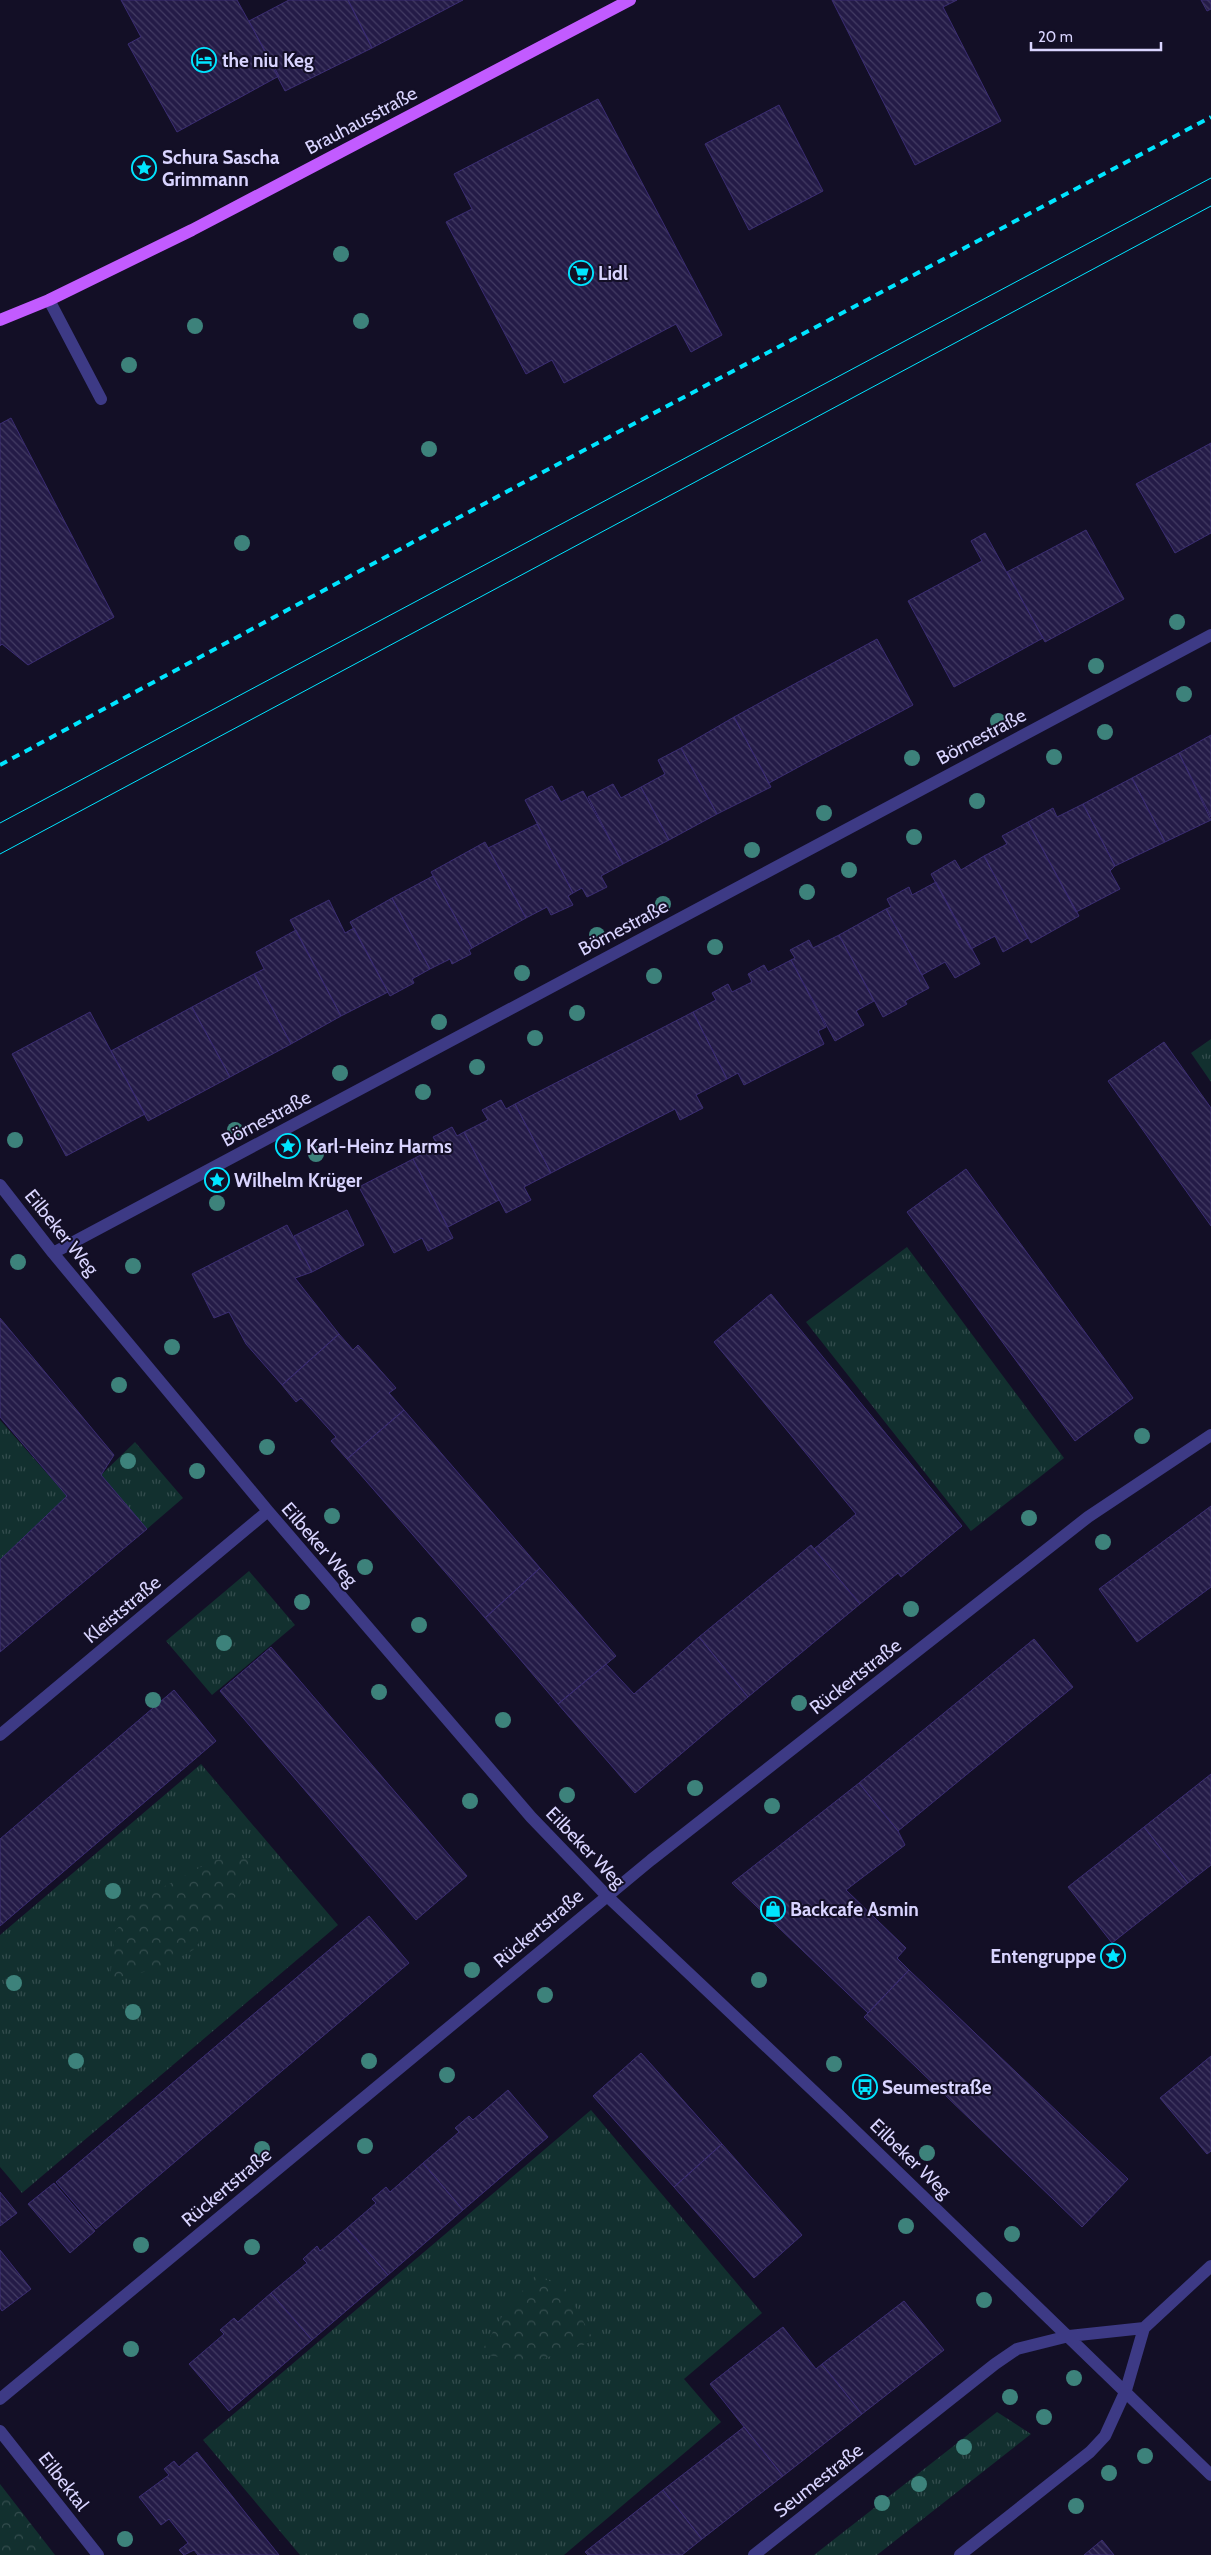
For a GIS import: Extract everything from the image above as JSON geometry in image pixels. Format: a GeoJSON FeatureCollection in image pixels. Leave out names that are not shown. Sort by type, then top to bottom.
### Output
{"type":"FeatureCollection","features":[{"type":"Feature","properties":{"kind":"main road","name":"Brauhausstraße"},"geometry":{"type":"LineString","coordinates":[[0,320],[49,300],[192,230],[630,0]]}},
{"type":"Feature","properties":{"kind":"street"},"geometry":{"type":"LineString","coordinates":[[49,300],[101,399]]}},
{"type":"Feature","properties":{"kind":"street","name":"Börnestraße"},"geometry":{"type":"LineString","coordinates":[[53,1253],[1211,635]]}},
{"type":"Feature","properties":{"kind":"street","name":"Eilbeker Weg"},"geometry":{"type":"LineString","coordinates":[[0,1185],[53,1253],[268,1512],[530,1817],[606,1896],[1126,2390],[1211,2474]]}},
{"type":"Feature","properties":{"kind":"street","name":"Rückertstraße"},"geometry":{"type":"LineString","coordinates":[[0,2399],[606,1896],[1088,1517],[1211,1435]]}},
{"type":"Feature","properties":{"kind":"street","name":"Kleiststraße"},"geometry":{"type":"LineString","coordinates":[[0,1735],[268,1512]]}},
{"type":"Feature","properties":{"kind":"street"},"geometry":{"type":"LineString","coordinates":[[960,2555],[1090,2452],[1105,2436],[1126,2390],[1144,2328],[1211,2266]]}},
{"type":"Feature","properties":{"kind":"street","name":"Seumestraße"},"geometry":{"type":"LineString","coordinates":[[754,2555],[995,2364],[1017,2349],[1069,2336],[1144,2328]]}},
{"type":"Feature","properties":{"kind":"street","name":"Eilbektal"},"geometry":{"type":"LineString","coordinates":[[0,2430],[98,2555]]}},
{"type":"Feature","properties":{"kind":"green space"},"geometry":{"type":"Polygon","coordinates":[[[1211,1039],[1211,1082],[1191,1053],[1211,1039]]]}},
{"type":"Feature","properties":{"kind":"green space"},"geometry":{"type":"Polygon","coordinates":[[[907,1247],[1064,1458],[971,1531],[806,1322],[907,1247]]]}},
{"type":"Feature","properties":{"kind":"green space"},"geometry":{"type":"Polygon","coordinates":[[[0,1420],[67,1496],[0,1560],[0,1420]]]}},
{"type":"Feature","properties":{"kind":"green space"},"geometry":{"type":"Polygon","coordinates":[[[135,1442],[183,1498],[147,1529],[101,1475],[135,1442]]]}},
{"type":"Feature","properties":{"kind":"green space"},"geometry":{"type":"Polygon","coordinates":[[[249,1571],[295,1625],[212,1695],[166,1641],[249,1571]]]}},
{"type":"Feature","properties":{"kind":"green space"},"geometry":{"type":"Polygon","coordinates":[[[201,1764],[338,1925],[22,2193],[0,2167],[0,1935],[201,1764]]]}},
{"type":"Feature","properties":{"kind":"green space"},"geometry":{"type":"Polygon","coordinates":[[[252,1858],[234,1900],[193,1950],[158,1969],[110,1979],[115,1931],[150,1894],[214,1860],[252,1858]]]}},
{"type":"Feature","properties":{"kind":"green space"},"geometry":{"type":"Polygon","coordinates":[[[591,2110],[762,2313],[684,2379],[721,2422],[564,2555],[300,2555],[203,2440],[591,2110]]]}},
{"type":"Feature","properties":{"kind":"green space"},"geometry":{"type":"Polygon","coordinates":[[[535,2276],[564,2286],[594,2341],[534,2362],[480,2354],[504,2313],[535,2276]]]}},
{"type":"Feature","properties":{"kind":"green space"},"geometry":{"type":"Polygon","coordinates":[[[997,2412],[1031,2434],[877,2555],[814,2555],[997,2412]]]}},
{"type":"Feature","properties":{"kind":"green space"},"geometry":{"type":"Polygon","coordinates":[[[0,2484],[55,2555],[0,2555],[0,2484]]]}},
{"type":"Feature","properties":{"kind":"building","name":"the niu Keg"},"geometry":{"type":"Polygon","coordinates":[[[121,0],[237,0],[279,76],[177,132],[128,44],[141,37],[121,0]]]}},
{"type":"Feature","properties":{"kind":"building"},"geometry":{"type":"Polygon","coordinates":[[[289,0],[348,0],[372,48],[285,91],[249,21],[289,0]]]}},
{"type":"Feature","properties":{"kind":"building"},"geometry":{"type":"Polygon","coordinates":[[[348,0],[463,0],[372,48],[348,0]]]}},
{"type":"Feature","properties":{"kind":"building"},"geometry":{"type":"Polygon","coordinates":[[[832,0],[957,0],[943,7],[1001,121],[915,165],[832,0]]]}},
{"type":"Feature","properties":{"kind":"building"},"geometry":{"type":"Polygon","coordinates":[[[1201,0],[1211,0],[1211,9],[1207,11],[1201,0]]]}},
{"type":"Feature","properties":{"kind":"building","name":"Lidl"},"geometry":{"type":"Polygon","coordinates":[[[598,99],[722,335],[691,352],[676,324],[564,383],[552,360],[526,374],[446,222],[472,209],[454,174],[598,99]]]}},
{"type":"Feature","properties":{"kind":"building"},"geometry":{"type":"Polygon","coordinates":[[[779,105],[823,191],[749,230],[705,144],[779,105]]]}},
{"type":"Feature","properties":{"kind":"building"},"geometry":{"type":"Polygon","coordinates":[[[11,418],[114,617],[28,665],[2,644],[0,646],[0,424],[11,418]]]}},
{"type":"Feature","properties":{"kind":"building"},"geometry":{"type":"Polygon","coordinates":[[[1211,443],[1211,533],[1175,553],[1136,484],[1211,443]]]}},
{"type":"Feature","properties":{"kind":"building"},"geometry":{"type":"Polygon","coordinates":[[[1086,530],[1124,599],[1045,642],[1007,572],[1086,530]]]}},
{"type":"Feature","properties":{"kind":"building"},"geometry":{"type":"Polygon","coordinates":[[[985,533],[1043,638],[954,687],[908,601],[982,561],[971,541],[985,533]]]}},
{"type":"Feature","properties":{"kind":"building"},"geometry":{"type":"Polygon","coordinates":[[[877,639],[913,705],[769,783],[734,717],[877,639]]]}},
{"type":"Feature","properties":{"kind":"building"},"geometry":{"type":"Polygon","coordinates":[[[734,717],[771,787],[717,814],[681,748],[734,717]]]}},
{"type":"Feature","properties":{"kind":"building"},"geometry":{"type":"Polygon","coordinates":[[[1211,735],[1211,817],[1179,753],[1211,735]]]}},
{"type":"Feature","properties":{"kind":"building"},"geometry":{"type":"Polygon","coordinates":[[[681,748],[717,814],[669,840],[641,787],[665,774],[658,760],[681,748]]]}},
{"type":"Feature","properties":{"kind":"building"},"geometry":{"type":"Polygon","coordinates":[[[1179,753],[1211,820],[1165,842],[1132,778],[1179,753]]]}},
{"type":"Feature","properties":{"kind":"building"},"geometry":{"type":"Polygon","coordinates":[[[1132,778],[1165,842],[1115,866],[1083,804],[1132,778]]]}},
{"type":"Feature","properties":{"kind":"building"},"geometry":{"type":"Polygon","coordinates":[[[613,784],[621,798],[641,787],[669,840],[623,864],[588,797],[613,784]]]}},
{"type":"Feature","properties":{"kind":"building"},"geometry":{"type":"Polygon","coordinates":[[[552,786],[561,802],[583,791],[623,864],[601,876],[607,887],[587,897],[582,888],[573,893],[525,800],[552,786]]]}},
{"type":"Feature","properties":{"kind":"building"},"geometry":{"type":"Polygon","coordinates":[[[1083,804],[1115,866],[1110,871],[1120,889],[1076,912],[1028,822],[1053,808],[1057,817],[1083,804]]]}},
{"type":"Feature","properties":{"kind":"building"},"geometry":{"type":"Polygon","coordinates":[[[1028,822],[1079,916],[1031,943],[984,856],[1007,844],[1002,836],[1028,822]]]}},
{"type":"Feature","properties":{"kind":"building"},"geometry":{"type":"Polygon","coordinates":[[[537,824],[573,893],[568,896],[573,905],[551,915],[547,907],[526,918],[488,848],[537,824]]]}},
{"type":"Feature","properties":{"kind":"building"},"geometry":{"type":"Polygon","coordinates":[[[485,842],[526,918],[472,948],[431,872],[485,842]]]}},
{"type":"Feature","properties":{"kind":"building"},"geometry":{"type":"Polygon","coordinates":[[[984,856],[1028,938],[1003,952],[995,936],[971,949],[931,874],[955,860],[961,870],[984,856]]]}},
{"type":"Feature","properties":{"kind":"building"},"geometry":{"type":"Polygon","coordinates":[[[433,876],[472,948],[469,950],[471,954],[452,964],[450,959],[430,969],[392,898],[433,876]]]}},
{"type":"Feature","properties":{"kind":"building"},"geometry":{"type":"Polygon","coordinates":[[[936,882],[980,964],[955,978],[945,962],[922,975],[886,909],[891,907],[887,899],[909,887],[912,895],[936,882]]]}},
{"type":"Feature","properties":{"kind":"building"},"geometry":{"type":"Polygon","coordinates":[[[392,898],[430,969],[412,979],[414,983],[390,996],[350,922],[392,898]]]}},
{"type":"Feature","properties":{"kind":"building"},"geometry":{"type":"Polygon","coordinates":[[[329,900],[345,933],[354,928],[388,992],[341,1016],[290,920],[329,900]]]}},
{"type":"Feature","properties":{"kind":"building"},"geometry":{"type":"Polygon","coordinates":[[[886,909],[929,988],[905,1001],[907,1004],[883,1017],[839,935],[886,909]]]}},
{"type":"Feature","properties":{"kind":"building"},"geometry":{"type":"Polygon","coordinates":[[[296,930],[341,1016],[291,1044],[254,974],[264,969],[256,952],[296,930]]]}},
{"type":"Feature","properties":{"kind":"building"},"geometry":{"type":"Polygon","coordinates":[[[839,935],[874,1001],[856,1011],[864,1025],[835,1041],[791,960],[795,958],[790,950],[809,940],[813,948],[839,935]]]}},
{"type":"Feature","properties":{"kind":"building"},"geometry":{"type":"Polygon","coordinates":[[[791,960],[826,1027],[818,1031],[824,1044],[744,1085],[738,1073],[727,1079],[693,1012],[716,1000],[712,993],[728,984],[732,992],[752,982],[748,974],[764,965],[768,972],[791,960]]]}},
{"type":"Feature","properties":{"kind":"building"},"geometry":{"type":"Polygon","coordinates":[[[254,974],[291,1044],[230,1077],[192,1007],[254,974]]]}},
{"type":"Feature","properties":{"kind":"building"},"geometry":{"type":"Polygon","coordinates":[[[192,1007],[230,1077],[148,1121],[111,1051],[192,1007]]]}},
{"type":"Feature","properties":{"kind":"building"},"geometry":{"type":"Polygon","coordinates":[[[90,1012],[145,1114],[66,1156],[12,1054],[90,1012]]]}},
{"type":"Feature","properties":{"kind":"building"},"geometry":{"type":"Polygon","coordinates":[[[693,1012],[727,1079],[696,1095],[703,1108],[680,1120],[675,1109],[551,1173],[515,1104],[693,1012]]]}},
{"type":"Feature","properties":{"kind":"building"},"geometry":{"type":"Polygon","coordinates":[[[1164,1042],[1211,1108],[1211,1226],[1108,1081],[1164,1042]]]}},
{"type":"Feature","properties":{"kind":"building"},"geometry":{"type":"Polygon","coordinates":[[[501,1100],[506,1109],[515,1104],[551,1173],[524,1187],[531,1200],[506,1213],[464,1132],[488,1120],[482,1110],[501,1100]]]}},
{"type":"Feature","properties":{"kind":"building"},"geometry":{"type":"Polygon","coordinates":[[[452,1127],[457,1136],[464,1132],[499,1200],[448,1227],[413,1159],[438,1146],[433,1137],[452,1127]]]}},
{"type":"Feature","properties":{"kind":"building"},"geometry":{"type":"Polygon","coordinates":[[[413,1159],[453,1238],[428,1251],[422,1238],[394,1253],[359,1187],[413,1159]]]}},
{"type":"Feature","properties":{"kind":"building"},"geometry":{"type":"Polygon","coordinates":[[[966,1169],[1133,1398],[1075,1441],[907,1212],[966,1169]]]}},
{"type":"Feature","properties":{"kind":"building"},"geometry":{"type":"Polygon","coordinates":[[[347,1210],[364,1245],[312,1272],[294,1236],[347,1210]]]}},
{"type":"Feature","properties":{"kind":"building"},"geometry":{"type":"Polygon","coordinates":[[[287,1225],[312,1272],[295,1278],[339,1334],[282,1385],[246,1344],[229,1312],[214,1318],[192,1274],[287,1225]]]}},
{"type":"Feature","properties":{"kind":"building"},"geometry":{"type":"Polygon","coordinates":[[[771,1294],[962,1526],[901,1577],[898,1573],[860,1604],[814,1549],[856,1514],[714,1342],[771,1294]]]}},
{"type":"Feature","properties":{"kind":"building"},"geometry":{"type":"Polygon","coordinates":[[[0,1318],[114,1455],[101,1475],[147,1529],[0,1652],[0,1560],[67,1496],[0,1417],[0,1318]]]}},
{"type":"Feature","properties":{"kind":"building"},"geometry":{"type":"Polygon","coordinates":[[[339,1334],[353,1350],[358,1345],[396,1388],[389,1393],[404,1410],[347,1459],[331,1441],[336,1437],[301,1398],[296,1402],[282,1385],[339,1334]]]}},
{"type":"Feature","properties":{"kind":"building"},"geometry":{"type":"Polygon","coordinates":[[[404,1410],[540,1568],[485,1618],[347,1459],[404,1410]]]}},
{"type":"Feature","properties":{"kind":"building"},"geometry":{"type":"Polygon","coordinates":[[[1211,1506],[1211,1587],[1137,1642],[1099,1589],[1211,1506]]]}},
{"type":"Feature","properties":{"kind":"building"},"geometry":{"type":"Polygon","coordinates":[[[811,1545],[860,1604],[748,1697],[699,1637],[811,1545]]]}},
{"type":"Feature","properties":{"kind":"building"},"geometry":{"type":"Polygon","coordinates":[[[540,1568],[616,1656],[558,1704],[485,1618],[540,1568]]]}},
{"type":"Feature","properties":{"kind":"building"},"geometry":{"type":"Polygon","coordinates":[[[699,1637],[748,1697],[635,1793],[558,1704],[606,1664],[634,1694],[699,1637]]]}},
{"type":"Feature","properties":{"kind":"building"},"geometry":{"type":"Polygon","coordinates":[[[1034,1639],[1073,1687],[898,1831],[859,1783],[1034,1639]]]}},
{"type":"Feature","properties":{"kind":"building"},"geometry":{"type":"Polygon","coordinates":[[[271,1647],[467,1876],[416,1920],[220,1691],[271,1647]]]}},
{"type":"Feature","properties":{"kind":"building"},"geometry":{"type":"Polygon","coordinates":[[[174,1690],[216,1741],[0,1926],[0,1839],[174,1690]]]}},
{"type":"Feature","properties":{"kind":"building"},"geometry":{"type":"Polygon","coordinates":[[[1211,1774],[1211,1865],[1188,1883],[1144,1827],[1211,1774]]]}},
{"type":"Feature","properties":{"kind":"building"},"geometry":{"type":"Polygon","coordinates":[[[859,1783],[898,1831],[905,1845],[846,1890],[906,1948],[897,1958],[909,1970],[868,2013],[732,1883],[859,1783]]]}},
{"type":"Feature","properties":{"kind":"building"},"geometry":{"type":"Polygon","coordinates":[[[1144,1827],[1188,1883],[1112,1943],[1068,1887],[1144,1827]]]}},
{"type":"Feature","properties":{"kind":"building"},"geometry":{"type":"Polygon","coordinates":[[[369,1916],[409,1963],[96,2229],[56,2182],[369,1916]]]}},
{"type":"Feature","properties":{"kind":"building"},"geometry":{"type":"Polygon","coordinates":[[[909,1970],[1128,2179],[1082,2227],[864,2017],[909,1970]]]}},
{"type":"Feature","properties":{"kind":"building"},"geometry":{"type":"Polygon","coordinates":[[[641,2053],[722,2144],[674,2187],[593,2096],[641,2053]]]}},
{"type":"Feature","properties":{"kind":"building"},"geometry":{"type":"Polygon","coordinates":[[[1211,2056],[1211,2151],[1207,2154],[1160,2098],[1211,2056]]]}},
{"type":"Feature","properties":{"kind":"building"},"geometry":{"type":"Polygon","coordinates":[[[508,2090],[548,2137],[463,2210],[423,2163],[459,2132],[455,2128],[469,2116],[473,2120],[508,2090]]]}},
{"type":"Feature","properties":{"kind":"building"},"geometry":{"type":"Polygon","coordinates":[[[722,2144],[802,2235],[754,2278],[674,2187],[722,2144]]]}},
{"type":"Feature","properties":{"kind":"building"},"geometry":{"type":"Polygon","coordinates":[[[423,2163],[463,2210],[388,2275],[347,2228],[376,2203],[372,2199],[386,2187],[390,2192],[423,2163]]]}},
{"type":"Feature","properties":{"kind":"building"},"geometry":{"type":"Polygon","coordinates":[[[54,2183],[95,2231],[70,2253],[28,2204],[54,2183]]]}},
{"type":"Feature","properties":{"kind":"building"},"geometry":{"type":"Polygon","coordinates":[[[0,2192],[17,2213],[0,2226],[0,2192]]]}},
{"type":"Feature","properties":{"kind":"building"},"geometry":{"type":"Polygon","coordinates":[[[347,2228],[388,2275],[312,2340],[271,2293],[307,2263],[303,2259],[317,2246],[320,2251],[347,2228]]]}},
{"type":"Feature","properties":{"kind":"building"},"geometry":{"type":"Polygon","coordinates":[[[0,2250],[31,2289],[2,2311],[0,2308],[0,2250]]]}},
{"type":"Feature","properties":{"kind":"building"},"geometry":{"type":"Polygon","coordinates":[[[271,2293],[312,2340],[229,2411],[189,2364],[224,2334],[220,2330],[234,2318],[238,2322],[271,2293]]]}},
{"type":"Feature","properties":{"kind":"building"},"geometry":{"type":"Polygon","coordinates":[[[904,2301],[944,2350],[862,2414],[822,2364],[904,2301]]]}},
{"type":"Feature","properties":{"kind":"building"},"geometry":{"type":"Polygon","coordinates":[[[783,2327],[816,2369],[822,2364],[862,2414],[783,2476],[710,2384],[783,2327]]]}},
{"type":"Feature","properties":{"kind":"building"},"geometry":{"type":"Polygon","coordinates":[[[744,2427],[783,2476],[702,2539],[663,2490],[744,2427]]]}},
{"type":"Feature","properties":{"kind":"building"},"geometry":{"type":"Polygon","coordinates":[[[197,2452],[279,2555],[198,2555],[194,2550],[184,2555],[179,2550],[188,2543],[169,2519],[161,2525],[139,2497],[169,2475],[164,2469],[174,2461],[179,2467],[197,2452]]]}},
{"type":"Feature","properties":{"kind":"building"},"geometry":{"type":"Polygon","coordinates":[[[663,2490],[702,2539],[682,2555],[588,2555],[585,2552],[663,2490]]]}},
{"type":"Feature","properties":{"kind":"building"},"geometry":{"type":"Polygon","coordinates":[[[1102,2540],[1114,2555],[1084,2555],[1102,2540]]]}},
{"type":"Feature","properties":{"kind":"tram line"},"geometry":{"type":"LineString","coordinates":[[0,823],[1211,178]]}},
{"type":"Feature","properties":{"kind":"tram line"},"geometry":{"type":"LineString","coordinates":[[0,854],[1211,206]]}},
{"type":"Feature","properties":{"kind":"railway"},"geometry":{"type":"LineString","coordinates":[[0,765],[545,471],[1211,117]]}},
{"type":"Feature","properties":{"kind":"place","name":"the niu Keg"},"geometry":{"type":"Point","coordinates":[204,60]}},
{"type":"Feature","properties":{"kind":"place","name":"Schura Sascha Grimmann"},"geometry":{"type":"Point","coordinates":[144,168]}},
{"type":"Feature","properties":{"kind":"place","name":"Lidl"},"geometry":{"type":"Point","coordinates":[581,273]}},
{"type":"Feature","properties":{"kind":"place","name":"Karl-Heinz Harms"},"geometry":{"type":"Point","coordinates":[288,1146]}},
{"type":"Feature","properties":{"kind":"place","name":"Wilhelm Krüger"},"geometry":{"type":"Point","coordinates":[217,1180]}},
{"type":"Feature","properties":{"kind":"place","name":"Backcafe Asmin"},"geometry":{"type":"Point","coordinates":[773,1909]}},
{"type":"Feature","properties":{"kind":"place","name":"Entengruppe"},"geometry":{"type":"Point","coordinates":[1113,1956]}},
{"type":"Feature","properties":{"kind":"place","name":"Seumestraße"},"geometry":{"type":"Point","coordinates":[865,2087]}}]}
